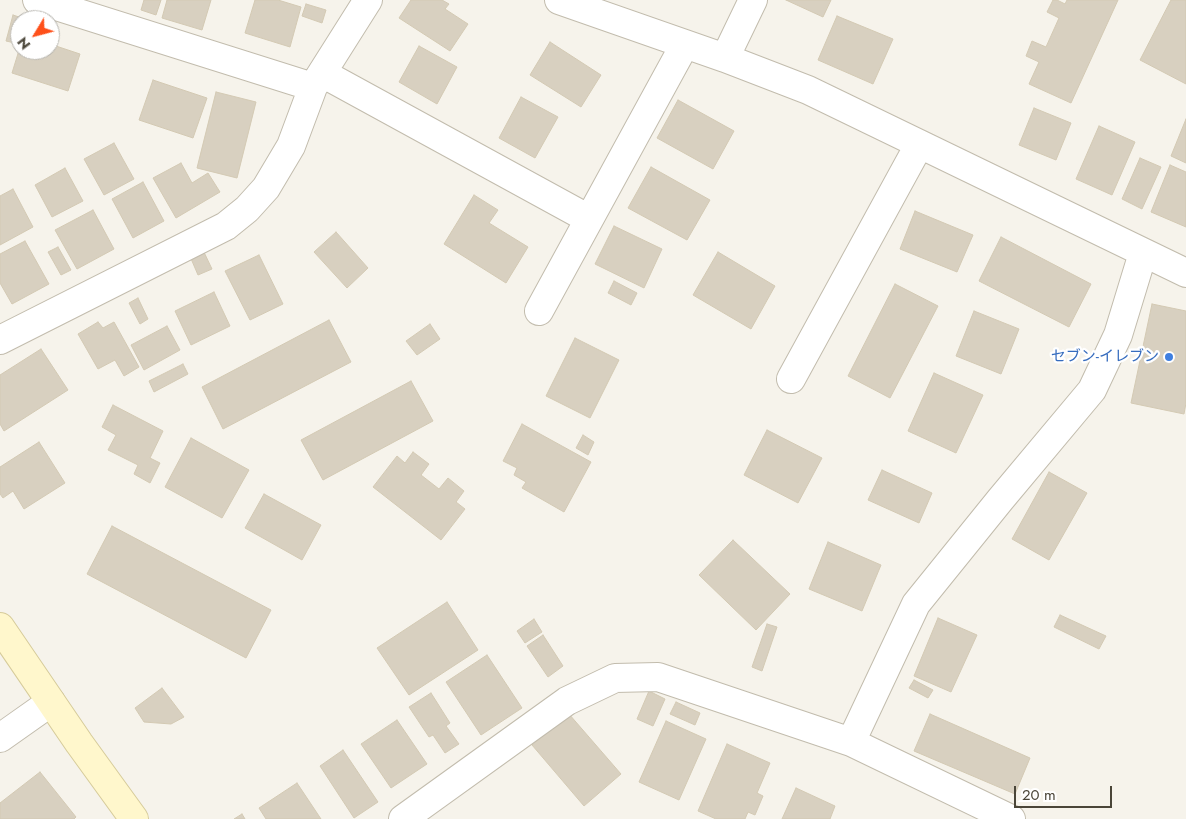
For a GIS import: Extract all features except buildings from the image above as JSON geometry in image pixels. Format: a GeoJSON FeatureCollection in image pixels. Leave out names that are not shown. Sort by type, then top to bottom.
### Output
{"type":"FeatureCollection","features":[{"type":"Feature","properties":{"kind":"street"},"geometry":{"type":"LineString","coordinates":[[37,0],[318,80],[589,219]]}},
{"type":"Feature","properties":{"kind":"street"},"geometry":{"type":"LineString","coordinates":[[0,340],[226,226],[247,209],[266,188],[291,146],[318,80],[368,0]]}},
{"type":"Feature","properties":{"kind":"street"},"geometry":{"type":"LineString","coordinates":[[725,58],[754,0]]}},
{"type":"Feature","properties":{"kind":"street"},"geometry":{"type":"LineString","coordinates":[[567,1],[808,90],[1186,273]]}},
{"type":"Feature","properties":{"kind":"street"},"geometry":{"type":"LineString","coordinates":[[539,311],[685,44]]}},
{"type":"Feature","properties":{"kind":"street"},"geometry":{"type":"LineString","coordinates":[[791,379],[919,145]]}},
{"type":"Feature","properties":{"kind":"street"},"geometry":{"type":"LineString","coordinates":[[851,742],[916,604],[1092,390],[1118,334],[1144,252]]}},
{"type":"Feature","properties":{"kind":"street"},"geometry":{"type":"LineString","coordinates":[[0,627],[79,743],[134,819]]}},
{"type":"Feature","properties":{"kind":"street"},"geometry":{"type":"LineString","coordinates":[[403,819],[567,701],[615,678],[658,676],[851,742],[1011,819]]}},
{"type":"Feature","properties":{"kind":"street"},"geometry":{"type":"LineString","coordinates":[[0,738],[51,702]]}},
{"type":"Feature","properties":{"kind":"place","name":"セブン-イレブン"},"geometry":{"type":"Point","coordinates":[1169,357]}}]}
